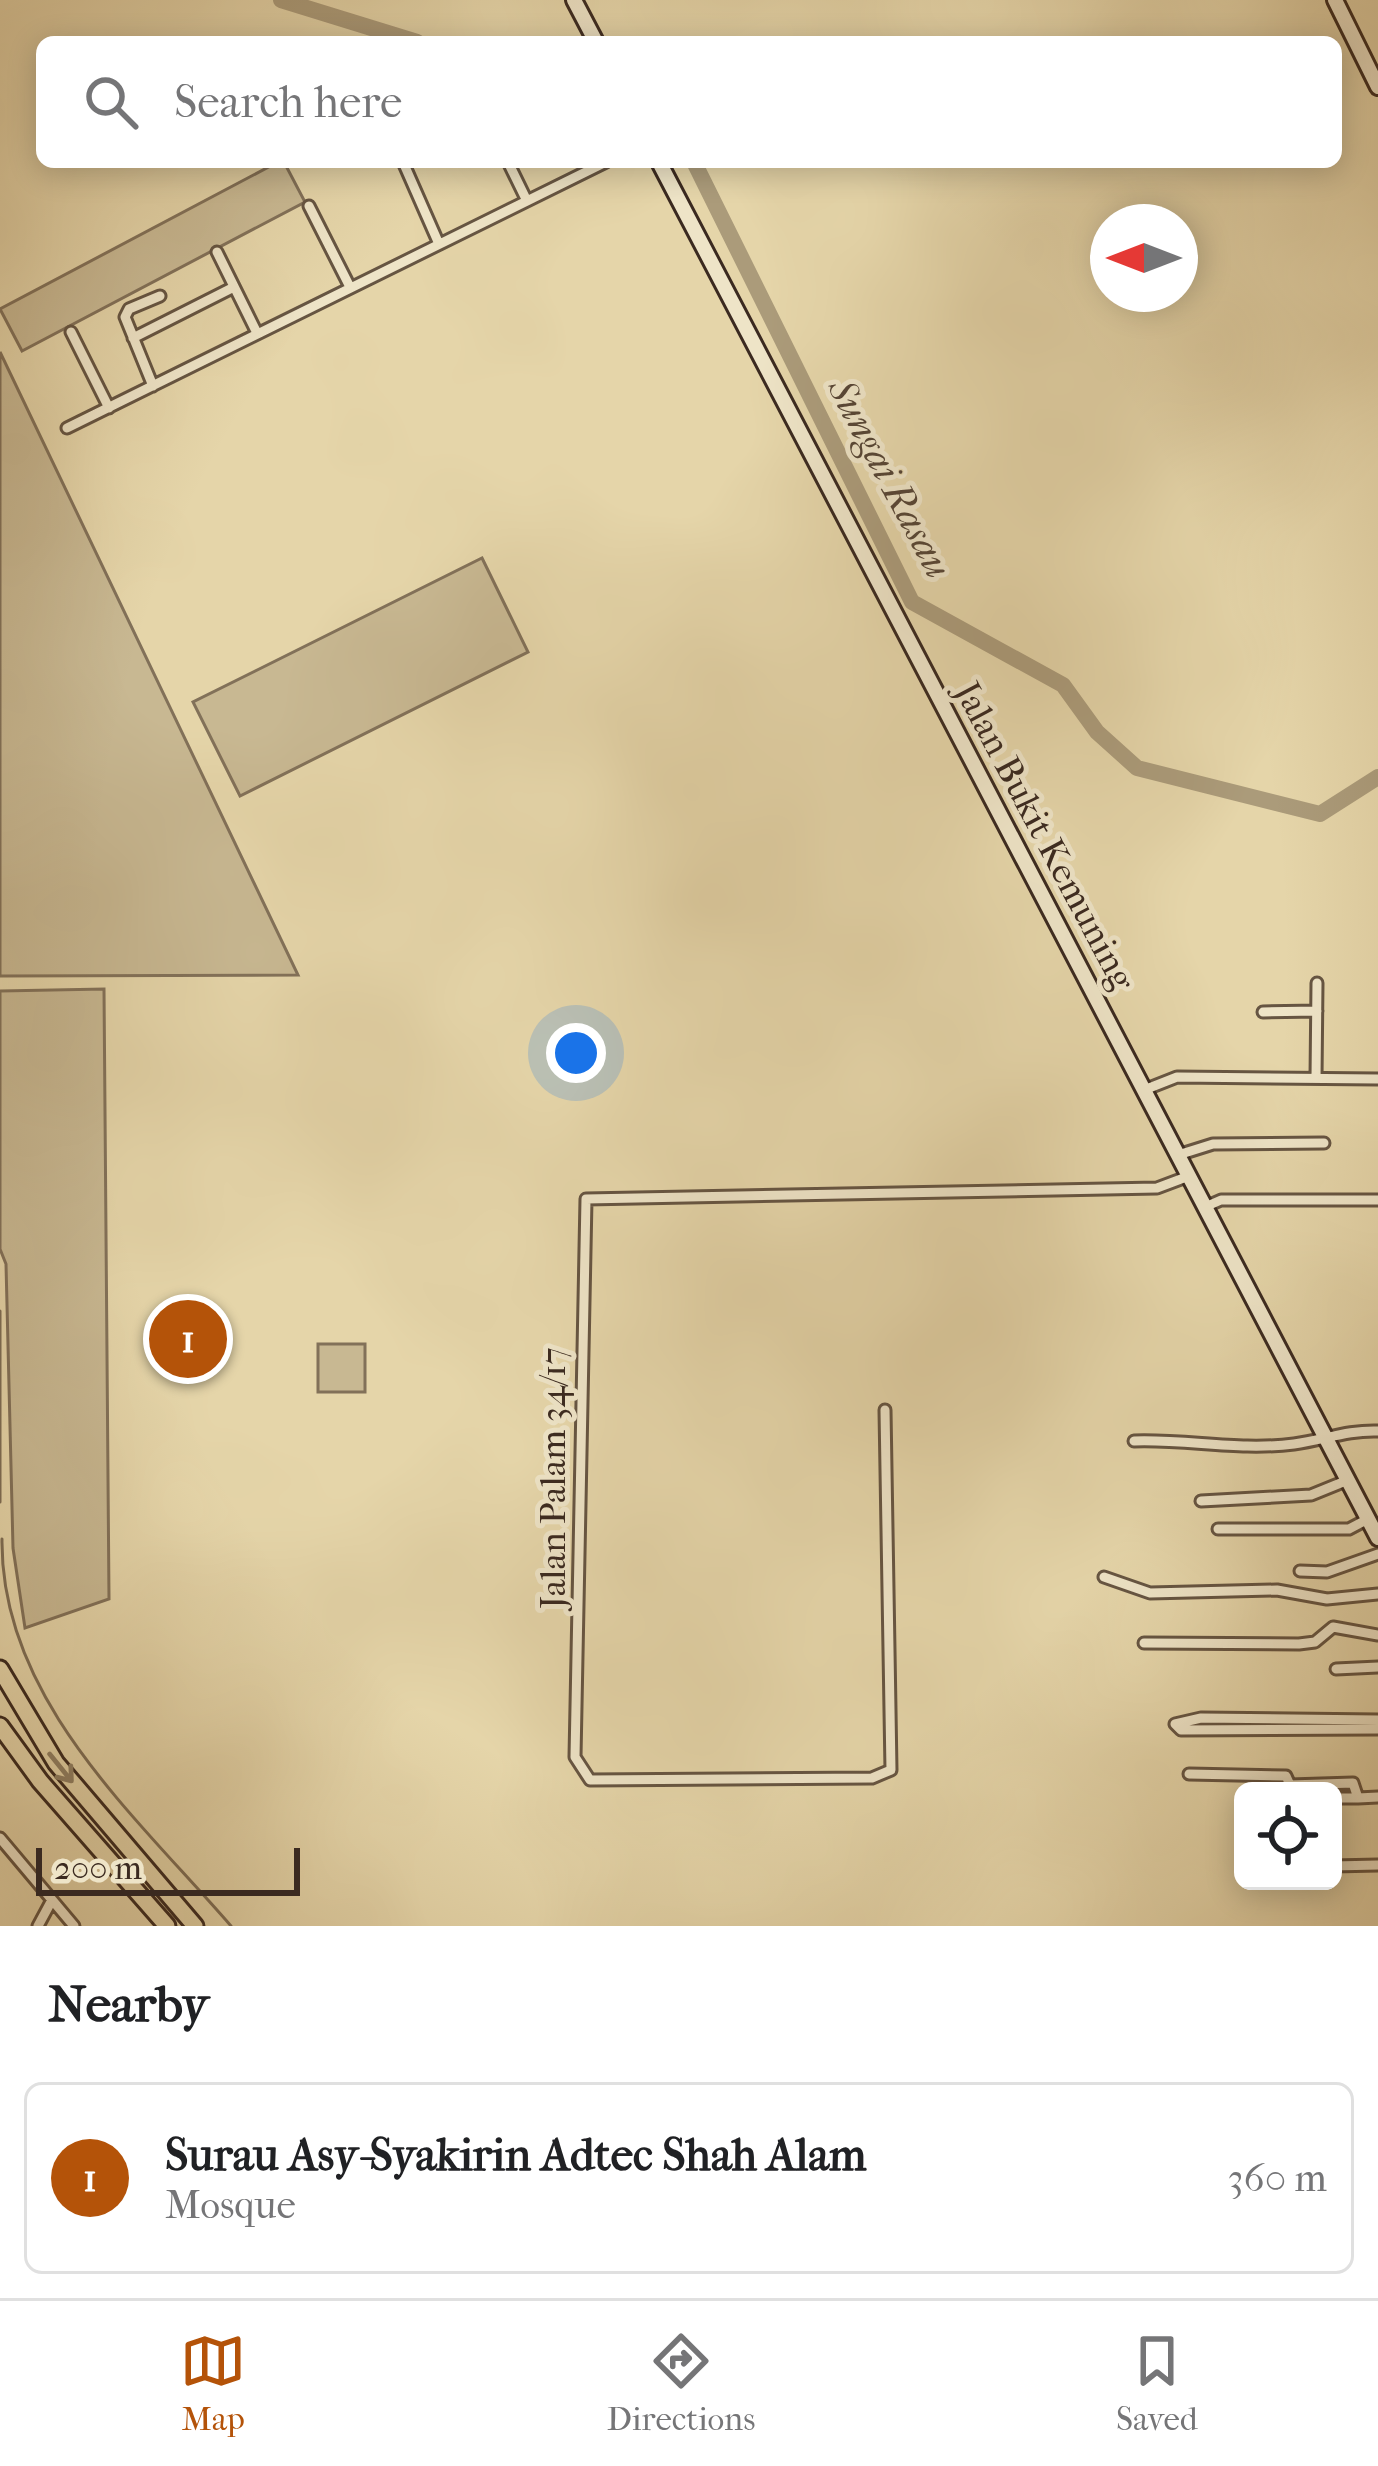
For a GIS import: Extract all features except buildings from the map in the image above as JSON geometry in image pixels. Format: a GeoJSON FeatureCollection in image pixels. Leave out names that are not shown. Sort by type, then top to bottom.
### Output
{"type":"FeatureCollection","features":[{"type":"Feature","properties":{"kind":"main road"},"geometry":{"type":"LineString","coordinates":[[574,0],[593,36]]}},
{"type":"Feature","properties":{"kind":"main road"},"geometry":{"type":"LineString","coordinates":[[1335,0],[1378,87]]}},
{"type":"Feature","properties":{"kind":"main road","name":"Jalan Bukit Kemuning"},"geometry":{"type":"LineString","coordinates":[[661,168],[1378,1538]]}},
{"type":"Feature","properties":{"kind":"main road"},"geometry":{"type":"LineString","coordinates":[[0,1669],[56,1763],[196,1926]]}},
{"type":"Feature","properties":{"kind":"main road"},"geometry":{"type":"LineString","coordinates":[[0,1726],[40,1781],[167,1926]]}},
{"type":"Feature","properties":{"kind":"street"},"geometry":{"type":"LineString","coordinates":[[406,168],[440,244]]}},
{"type":"Feature","properties":{"kind":"street"},"geometry":{"type":"LineString","coordinates":[[511,168],[527,201]]}},
{"type":"Feature","properties":{"kind":"street"},"geometry":{"type":"LineString","coordinates":[[67,428],[594,168]]}},
{"type":"Feature","properties":{"kind":"street"},"geometry":{"type":"LineString","coordinates":[[309,206],[350,287]]}},
{"type":"Feature","properties":{"kind":"street"},"geometry":{"type":"LineString","coordinates":[[217,252],[257,333]]}},
{"type":"Feature","properties":{"kind":"street"},"geometry":{"type":"LineString","coordinates":[[133,338],[234,287]]}},
{"type":"Feature","properties":{"kind":"street"},"geometry":{"type":"LineString","coordinates":[[153,386],[126,313],[160,296]]}},
{"type":"Feature","properties":{"kind":"street"},"geometry":{"type":"LineString","coordinates":[[71,332],[109,408]]}},
{"type":"Feature","properties":{"kind":"street"},"geometry":{"type":"LineString","coordinates":[[1316,1078],[1317,983]]}},
{"type":"Feature","properties":{"kind":"street"},"geometry":{"type":"LineString","coordinates":[[1263,1012],[1317,1011]]}},
{"type":"Feature","properties":{"kind":"street"},"geometry":{"type":"LineString","coordinates":[[1144,1090],[1177,1077],[1378,1078]]}},
{"type":"Feature","properties":{"kind":"street"},"geometry":{"type":"LineString","coordinates":[[1178,1156],[1213,1144],[1324,1143]]}},
{"type":"Feature","properties":{"kind":"street","name":"Jalan Palam 34/17"},"geometry":{"type":"LineString","coordinates":[[885,1410],[892,1761],[886,1777],[590,1780],[575,1757],[586,1198],[1157,1188],[1189,1176]]}},
{"type":"Feature","properties":{"kind":"street"},"geometry":{"type":"LineString","coordinates":[[1204,1207],[1222,1200],[1378,1200]]}},
{"type":"Feature","properties":{"kind":"street"},"geometry":{"type":"LineString","coordinates":[[1134,1441],[1297,1444],[1324,1435],[1378,1430]]}},
{"type":"Feature","properties":{"kind":"street"},"geometry":{"type":"LineString","coordinates":[[1201,1501],[1311,1495],[1348,1480]]}},
{"type":"Feature","properties":{"kind":"street"},"geometry":{"type":"LineString","coordinates":[[1218,1528],[1349,1528],[1368,1520]]}},
{"type":"Feature","properties":{"kind":"street"},"geometry":{"type":"LineString","coordinates":[[1300,1571],[1327,1572],[1378,1554]]}},
{"type":"Feature","properties":{"kind":"street"},"geometry":{"type":"LineString","coordinates":[[1327,1572],[1327,1599]]}},
{"type":"Feature","properties":{"kind":"street"},"geometry":{"type":"LineString","coordinates":[[1104,1577],[1150,1593],[1277,1590],[1327,1599],[1378,1594]]}},
{"type":"Feature","properties":{"kind":"street"},"geometry":{"type":"LineString","coordinates":[[1144,1643],[1299,1644],[1315,1642],[1334,1627],[1378,1635]]}},
{"type":"Feature","properties":{"kind":"street"},"geometry":{"type":"LineString","coordinates":[[1336,1670],[1378,1667]]}},
{"type":"Feature","properties":{"kind":"street"},"geometry":{"type":"LineString","coordinates":[[1235,1724],[1181,1730],[1175,1724],[1180,1719],[1235,1724],[1378,1724]]}},
{"type":"Feature","properties":{"kind":"street"},"geometry":{"type":"LineString","coordinates":[[1189,1774],[1286,1776],[1289,1782]]}},
{"type":"Feature","properties":{"kind":"street"},"geometry":{"type":"LineString","coordinates":[[1342,1785],[1353,1783],[1358,1798]]}},
{"type":"Feature","properties":{"kind":"street"},"geometry":{"type":"LineString","coordinates":[[1342,1798],[1378,1797]]}},
{"type":"Feature","properties":{"kind":"street"},"geometry":{"type":"LineString","coordinates":[[0,1838],[74,1926]]}},
{"type":"Feature","properties":{"kind":"street"},"geometry":{"type":"LineString","coordinates":[[1342,1866],[1378,1865]]}},
{"type":"Feature","properties":{"kind":"street"},"geometry":{"type":"LineString","coordinates":[[38,1926],[52,1900]]}},
{"type":"Feature","properties":{"kind":"shaded area"},"geometry":{"type":"Polygon","coordinates":[[[267,168],[287,168],[305,202],[22,351],[0,309],[267,168]]]}},
{"type":"Feature","properties":{"kind":"shaded area"},"geometry":{"type":"Polygon","coordinates":[[[0,352],[298,975],[0,976],[0,352]]]}},
{"type":"Feature","properties":{"kind":"shaded area"},"geometry":{"type":"Polygon","coordinates":[[[482,558],[528,652],[240,796],[193,702],[482,558]]]}},
{"type":"Feature","properties":{"kind":"shaded area"},"geometry":{"type":"Polygon","coordinates":[[[104,989],[109,1599],[25,1628],[13,1548],[6,1264],[0,1249],[0,991],[104,989]]]}},
{"type":"Feature","properties":{"kind":"shaded area"},"geometry":{"type":"Polygon","coordinates":[[[318,1344],[365,1344],[365,1392],[318,1392],[318,1344]]]}},
{"type":"Feature","properties":{"kind":"waterway","name":"Sungai Rasau"},"geometry":{"type":"LineString","coordinates":[[281,0],[398,36]]}},
{"type":"Feature","properties":{"kind":"waterway","name":"Sungai Rasau"},"geometry":{"type":"LineString","coordinates":[[697,168],[912,602],[1063,685],[1097,732],[1137,768],[1320,814],[1378,777]]}},
{"type":"Feature","properties":{"kind":"waterway"},"geometry":{"type":"LineString","coordinates":[[0,1311],[0,1502]]}},
{"type":"Feature","properties":{"kind":"waterway"},"geometry":{"type":"LineString","coordinates":[[2,1539],[7,1597],[23,1651],[48,1702],[115,1796],[231,1926]]}},
{"type":"Feature","properties":{"kind":"place","name":"Surau Asy-Syakirin Adtec Shah Alam"},"geometry":{"type":"Point","coordinates":[188,1339]}}]}
